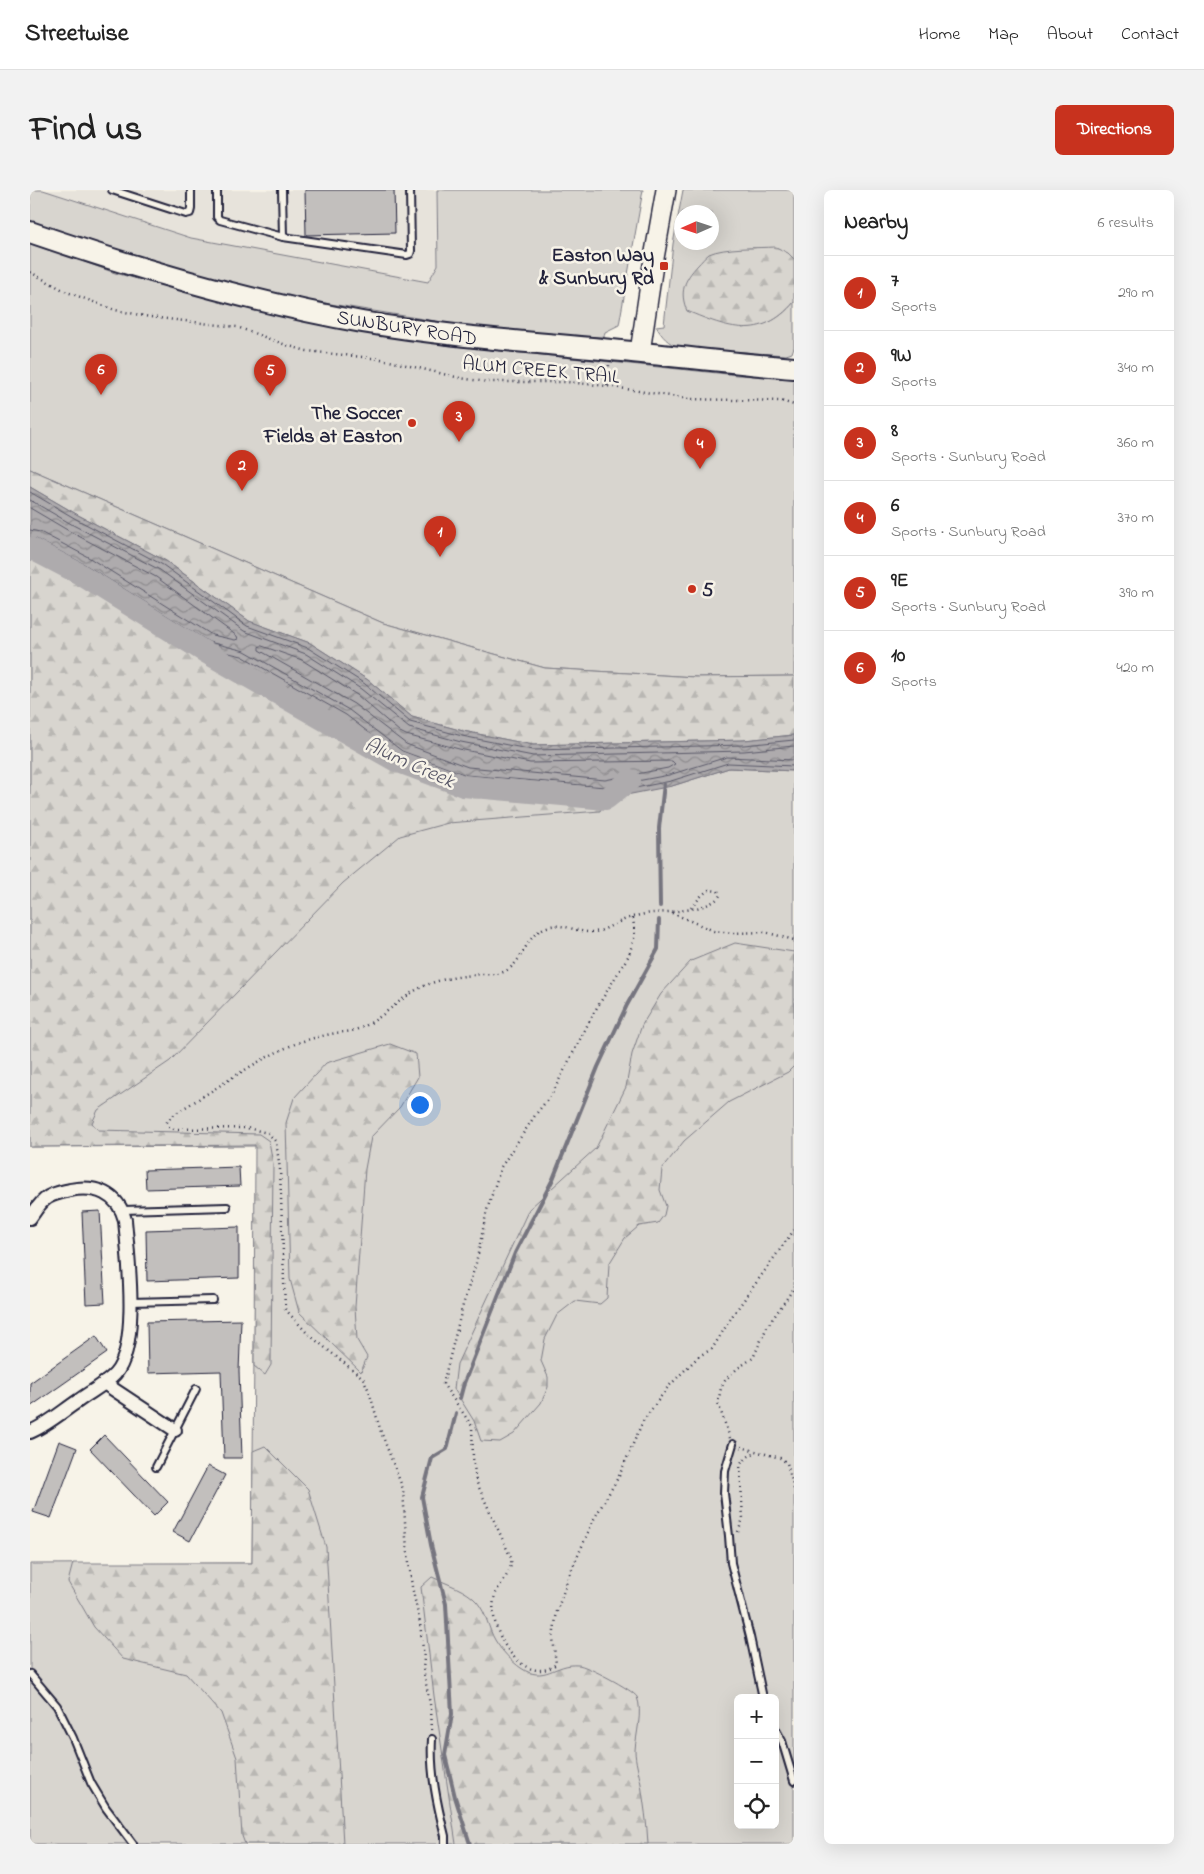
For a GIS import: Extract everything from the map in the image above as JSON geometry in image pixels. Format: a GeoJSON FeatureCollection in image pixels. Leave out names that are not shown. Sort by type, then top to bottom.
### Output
{"type":"FeatureCollection","features":[{"type":"Feature","properties":{"kind":"main road"},"geometry":{"type":"LineString","coordinates":[[640,352],[666,190]]}},
{"type":"Feature","properties":{"kind":"main road","name":"SUNBURY ROAD"},"geometry":{"type":"LineString","coordinates":[[30,232],[112,260],[197,284],[322,314],[361,321],[472,338],[640,352],[794,368]]}},
{"type":"Feature","properties":{"kind":"street"},"geometry":{"type":"LineString","coordinates":[[30,1218],[46,1198],[56,1193],[82,1187],[93,1188],[103,1192],[119,1206],[128,1246],[130,1302],[128,1338],[123,1362],[115,1374],[61,1413],[30,1432]]}},
{"type":"Feature","properties":{"kind":"street"},"geometry":{"type":"LineString","coordinates":[[104,1383],[175,1430]]}},
{"type":"Feature","properties":{"kind":"lane"},"geometry":{"type":"LineString","coordinates":[[112,190],[186,214],[190,213],[191,209],[191,190]]}},
{"type":"Feature","properties":{"kind":"lane"},"geometry":{"type":"LineString","coordinates":[[217,190],[218,217],[220,220],[283,237],[407,255],[411,251],[410,190]]}},
{"type":"Feature","properties":{"kind":"lane"},"geometry":{"type":"LineString","coordinates":[[282,190],[283,237]]}},
{"type":"Feature","properties":{"kind":"lane"},"geometry":{"type":"LineString","coordinates":[[119,1206],[227,1207]]}},
{"type":"Feature","properties":{"kind":"lane"},"geometry":{"type":"LineString","coordinates":[[130,1302],[213,1300]]}},
{"type":"Feature","properties":{"kind":"lane"},"geometry":{"type":"LineString","coordinates":[[156,1467],[196,1389]]}},
{"type":"Feature","properties":{"kind":"lane"},"geometry":{"type":"LineString","coordinates":[[733,1444],[725,1471],[724,1493],[731,1563],[762,1694]]}},
{"type":"Feature","properties":{"kind":"lane"},"geometry":{"type":"LineString","coordinates":[[30,1674],[56,1706],[73,1738],[91,1782],[106,1808],[134,1844]]}},
{"type":"Feature","properties":{"kind":"lane"},"geometry":{"type":"LineString","coordinates":[[779,1735],[794,1781]]}},
{"type":"Feature","properties":{"kind":"lane"},"geometry":{"type":"LineString","coordinates":[[432,1739],[431,1757],[434,1787],[445,1844]]}},
{"type":"Feature","properties":{"kind":"path","name":"ALUM CREEK TRAIL"},"geometry":{"type":"LineString","coordinates":[[30,272],[67,292],[116,310],[150,318],[237,327],[307,351],[380,359],[460,378],[487,382],[567,382],[607,386],[689,399],[781,402],[794,405]]}},
{"type":"Feature","properties":{"kind":"path"},"geometry":{"type":"LineString","coordinates":[[607,386],[609,350]]}},
{"type":"Feature","properties":{"kind":"path"},"geometry":{"type":"LineString","coordinates":[[432,1739],[431,1709],[423,1670],[424,1658],[420,1623],[412,1587],[406,1538],[403,1489],[363,1378],[308,1334],[285,1309],[281,1199],[276,1142],[268,1133],[247,1128],[174,1129],[169,1127],[167,1122],[181,1110],[248,1068],[301,1042],[320,1036],[354,1031],[372,1022],[403,999],[428,984],[480,974],[499,974],[508,970],[516,964],[524,948],[536,934],[547,927],[558,926],[591,932],[607,929],[618,922],[651,913],[670,912],[691,908],[709,904],[718,900],[720,895],[718,891],[709,890],[691,908]]}},
{"type":"Feature","properties":{"kind":"path"},"geometry":{"type":"LineString","coordinates":[[670,912],[714,931],[734,933],[765,932],[794,940]]}},
{"type":"Feature","properties":{"kind":"path"},"geometry":{"type":"LineString","coordinates":[[633,918],[635,935],[629,955],[593,1014],[552,1094],[536,1114],[501,1167],[487,1210],[476,1262],[443,1384],[472,1426],[476,1480],[486,1506],[511,1558],[512,1565],[496,1593],[492,1610],[495,1626],[509,1650],[526,1666],[537,1670],[550,1669],[556,1664],[553,1638],[557,1611],[568,1578],[594,1518],[619,1476],[642,1421],[668,1387],[699,1356],[712,1349],[733,1315],[794,1230]]}},
{"type":"Feature","properties":{"kind":"path"},"geometry":{"type":"LineString","coordinates":[[794,1288],[767,1327],[753,1358],[726,1379],[721,1388],[718,1403],[733,1444],[780,1458],[786,1463],[794,1489]]}},
{"type":"Feature","properties":{"kind":"path"},"geometry":{"type":"LineString","coordinates":[[730,1552],[743,1519],[740,1465],[750,1455],[758,1453]]}},
{"type":"Feature","properties":{"kind":"shaded area"},"geometry":{"type":"Polygon","coordinates":[[[43,190],[437,190],[438,265],[428,282],[254,251],[191,238],[43,190]]]}},
{"type":"Feature","properties":{"kind":"green space"},"geometry":{"type":"Polygon","coordinates":[[[30,190],[43,190],[191,238],[428,282],[438,265],[437,190],[643,190],[619,325],[605,332],[604,336],[600,337],[550,335],[454,324],[269,294],[30,226],[30,190]]]}},
{"type":"Feature","properties":{"kind":"green space"},"geometry":{"type":"Polygon","coordinates":[[[683,190],[794,190],[794,259],[788,253],[742,328],[758,325],[777,318],[794,302],[794,347],[792,353],[786,355],[680,348],[666,339],[656,326],[664,325],[674,239],[674,250],[719,250],[719,205],[680,205],[683,190]]]}},
{"type":"Feature","properties":{"kind":"green space","name":"The Soccer Fields at Easton"},"geometry":{"type":"Polygon","coordinates":[[[30,242],[115,273],[210,298],[330,324],[444,345],[737,375],[794,378],[794,676],[695,677],[545,668],[383,623],[30,469],[30,242]]]}},
{"type":"Feature","properties":{"kind":"green space"},"geometry":{"type":"Polygon","coordinates":[[[776,247],[788,253],[794,259],[794,302],[782,314],[769,322],[744,328],[716,322],[687,311],[683,298],[684,286],[689,276],[709,254],[732,249],[776,247]]]}},
{"type":"Feature","properties":{"kind":"green space"},"geometry":{"type":"Polygon","coordinates":[[[30,469],[383,623],[545,668],[695,677],[794,676],[794,735],[744,740],[533,745],[463,731],[412,717],[368,680],[310,643],[249,621],[166,561],[78,515],[30,487],[30,469]]]}},
{"type":"Feature","properties":{"kind":"green space"},"geometry":{"type":"Polygon","coordinates":[[[30,548],[343,720],[672,786],[729,768],[794,771],[794,1844],[30,1844],[30,1564],[252,1563],[256,1146],[30,1147],[30,548]]]}},
{"type":"Feature","properties":{"kind":"green space"},"geometry":{"type":"Polygon","coordinates":[[[30,548],[78,573],[205,652],[240,661],[343,720],[396,761],[464,786],[606,799],[600,811],[448,823],[400,836],[343,883],[170,1061],[98,1110],[92,1123],[98,1130],[259,1134],[269,1141],[273,1164],[271,1365],[265,1375],[254,1366],[255,1145],[30,1147],[30,548]]]}},
{"type":"Feature","properties":{"kind":"green space"},"geometry":{"type":"Polygon","coordinates":[[[735,943],[794,952],[794,1066],[788,1072],[729,1102],[684,1141],[662,1169],[660,1190],[666,1206],[664,1215],[658,1223],[639,1226],[625,1238],[609,1264],[607,1298],[600,1304],[575,1301],[557,1315],[545,1339],[541,1361],[548,1377],[548,1387],[541,1403],[514,1434],[500,1442],[481,1441],[474,1421],[454,1389],[457,1364],[529,1209],[596,1148],[626,1087],[632,1054],[642,1025],[661,994],[691,961],[735,943]]]}},
{"type":"Feature","properties":{"kind":"green space"},"geometry":{"type":"Polygon","coordinates":[[[390,1044],[416,1054],[418,1077],[400,1107],[371,1137],[365,1169],[355,1307],[357,1340],[367,1357],[361,1372],[299,1312],[290,1279],[286,1123],[294,1098],[326,1063],[390,1044]]]}},
{"type":"Feature","properties":{"kind":"green space"},"geometry":{"type":"Polygon","coordinates":[[[265,1446],[308,1489],[326,1547],[343,1844],[245,1844],[242,1836],[237,1758],[221,1713],[186,1674],[123,1659],[94,1627],[68,1582],[73,1563],[252,1563],[253,1451],[265,1446]]]}},
{"type":"Feature","properties":{"kind":"green space"},"geometry":{"type":"Polygon","coordinates":[[[432,1577],[462,1591],[477,1602],[483,1611],[497,1644],[521,1668],[536,1674],[543,1674],[570,1665],[583,1666],[619,1684],[637,1697],[639,1716],[635,1754],[641,1784],[648,1844],[456,1844],[434,1696],[421,1587],[432,1577]]]}},
{"type":"Feature","properties":{"kind":"water"},"geometry":{"type":"Polygon","coordinates":[[[30,487],[78,515],[166,561],[249,621],[310,643],[368,680],[412,717],[463,731],[533,745],[744,740],[794,735],[794,771],[729,768],[672,786],[606,799],[463,786],[396,761],[343,720],[240,661],[205,652],[78,573],[30,548],[30,487]]]}},
{"type":"Feature","properties":{"kind":"building"},"geometry":{"type":"Polygon","coordinates":[[[305,190],[394,190],[395,233],[306,235],[305,190]]]}},
{"type":"Feature","properties":{"kind":"building"},"geometry":{"type":"Polygon","coordinates":[[[239,1167],[240,1186],[146,1189],[145,1170],[239,1167]]]}},
{"type":"Feature","properties":{"kind":"building"},"geometry":{"type":"Polygon","coordinates":[[[100,1211],[105,1303],[86,1304],[82,1212],[100,1211]]]}},
{"type":"Feature","properties":{"kind":"building"},"geometry":{"type":"Polygon","coordinates":[[[239,1227],[239,1278],[147,1281],[146,1230],[239,1227]]]}},
{"type":"Feature","properties":{"kind":"building"},"geometry":{"type":"Polygon","coordinates":[[[241,1320],[239,1371],[242,1458],[224,1458],[221,1371],[148,1373],[147,1322],[241,1320]]]}},
{"type":"Feature","properties":{"kind":"building"},"geometry":{"type":"Polygon","coordinates":[[[96,1336],[107,1353],[30,1407],[30,1383],[96,1336]]]}},
{"type":"Feature","properties":{"kind":"building"},"geometry":{"type":"Polygon","coordinates":[[[104,1435],[168,1502],[154,1516],[90,1449],[104,1435]]]}},
{"type":"Feature","properties":{"kind":"building"},"geometry":{"type":"Polygon","coordinates":[[[59,1441],[77,1448],[51,1518],[33,1512],[59,1441]]]}},
{"type":"Feature","properties":{"kind":"building"},"geometry":{"type":"Polygon","coordinates":[[[208,1466],[225,1475],[190,1541],[173,1532],[208,1466]]]}},
{"type":"Feature","properties":{"kind":"waterway","name":"Alum Creek"},"geometry":{"type":"LineString","coordinates":[[30,548],[78,573],[205,652],[396,761],[463,786],[606,799],[630,780]]}},
{"type":"Feature","properties":{"kind":"waterway"},"geometry":{"type":"LineString","coordinates":[[660,906],[659,828],[664,784]]}},
{"type":"Feature","properties":{"kind":"waterway"},"geometry":{"type":"LineString","coordinates":[[460,1398],[464,1383],[515,1253],[553,1179],[598,1067],[627,1005],[658,949],[659,920]]}},
{"type":"Feature","properties":{"kind":"waterway"},"geometry":{"type":"LineString","coordinates":[[456,1413],[447,1449],[432,1458],[422,1497],[431,1545],[446,1604],[452,1714],[445,1755],[455,1797],[470,1844]]}},
{"type":"Feature","properties":{"kind":"place","name":"Easton Way & Sunbury Rd"},"geometry":{"type":"Point","coordinates":[664,266]}},
{"type":"Feature","properties":{"kind":"place","name":"10"},"geometry":{"type":"Point","coordinates":[101,395]}},
{"type":"Feature","properties":{"kind":"place","name":"9E"},"geometry":{"type":"Point","coordinates":[270,396]}},
{"type":"Feature","properties":{"kind":"place","name":"The Soccer Fields at Easton"},"geometry":{"type":"Point","coordinates":[412,423]}},
{"type":"Feature","properties":{"kind":"place","name":"8"},"geometry":{"type":"Point","coordinates":[459,442]}},
{"type":"Feature","properties":{"kind":"place","name":"6"},"geometry":{"type":"Point","coordinates":[700,469]}},
{"type":"Feature","properties":{"kind":"place","name":"9W"},"geometry":{"type":"Point","coordinates":[242,491]}},
{"type":"Feature","properties":{"kind":"place","name":"7"},"geometry":{"type":"Point","coordinates":[440,557]}},
{"type":"Feature","properties":{"kind":"place","name":"5"},"geometry":{"type":"Point","coordinates":[692,589]}}]}
